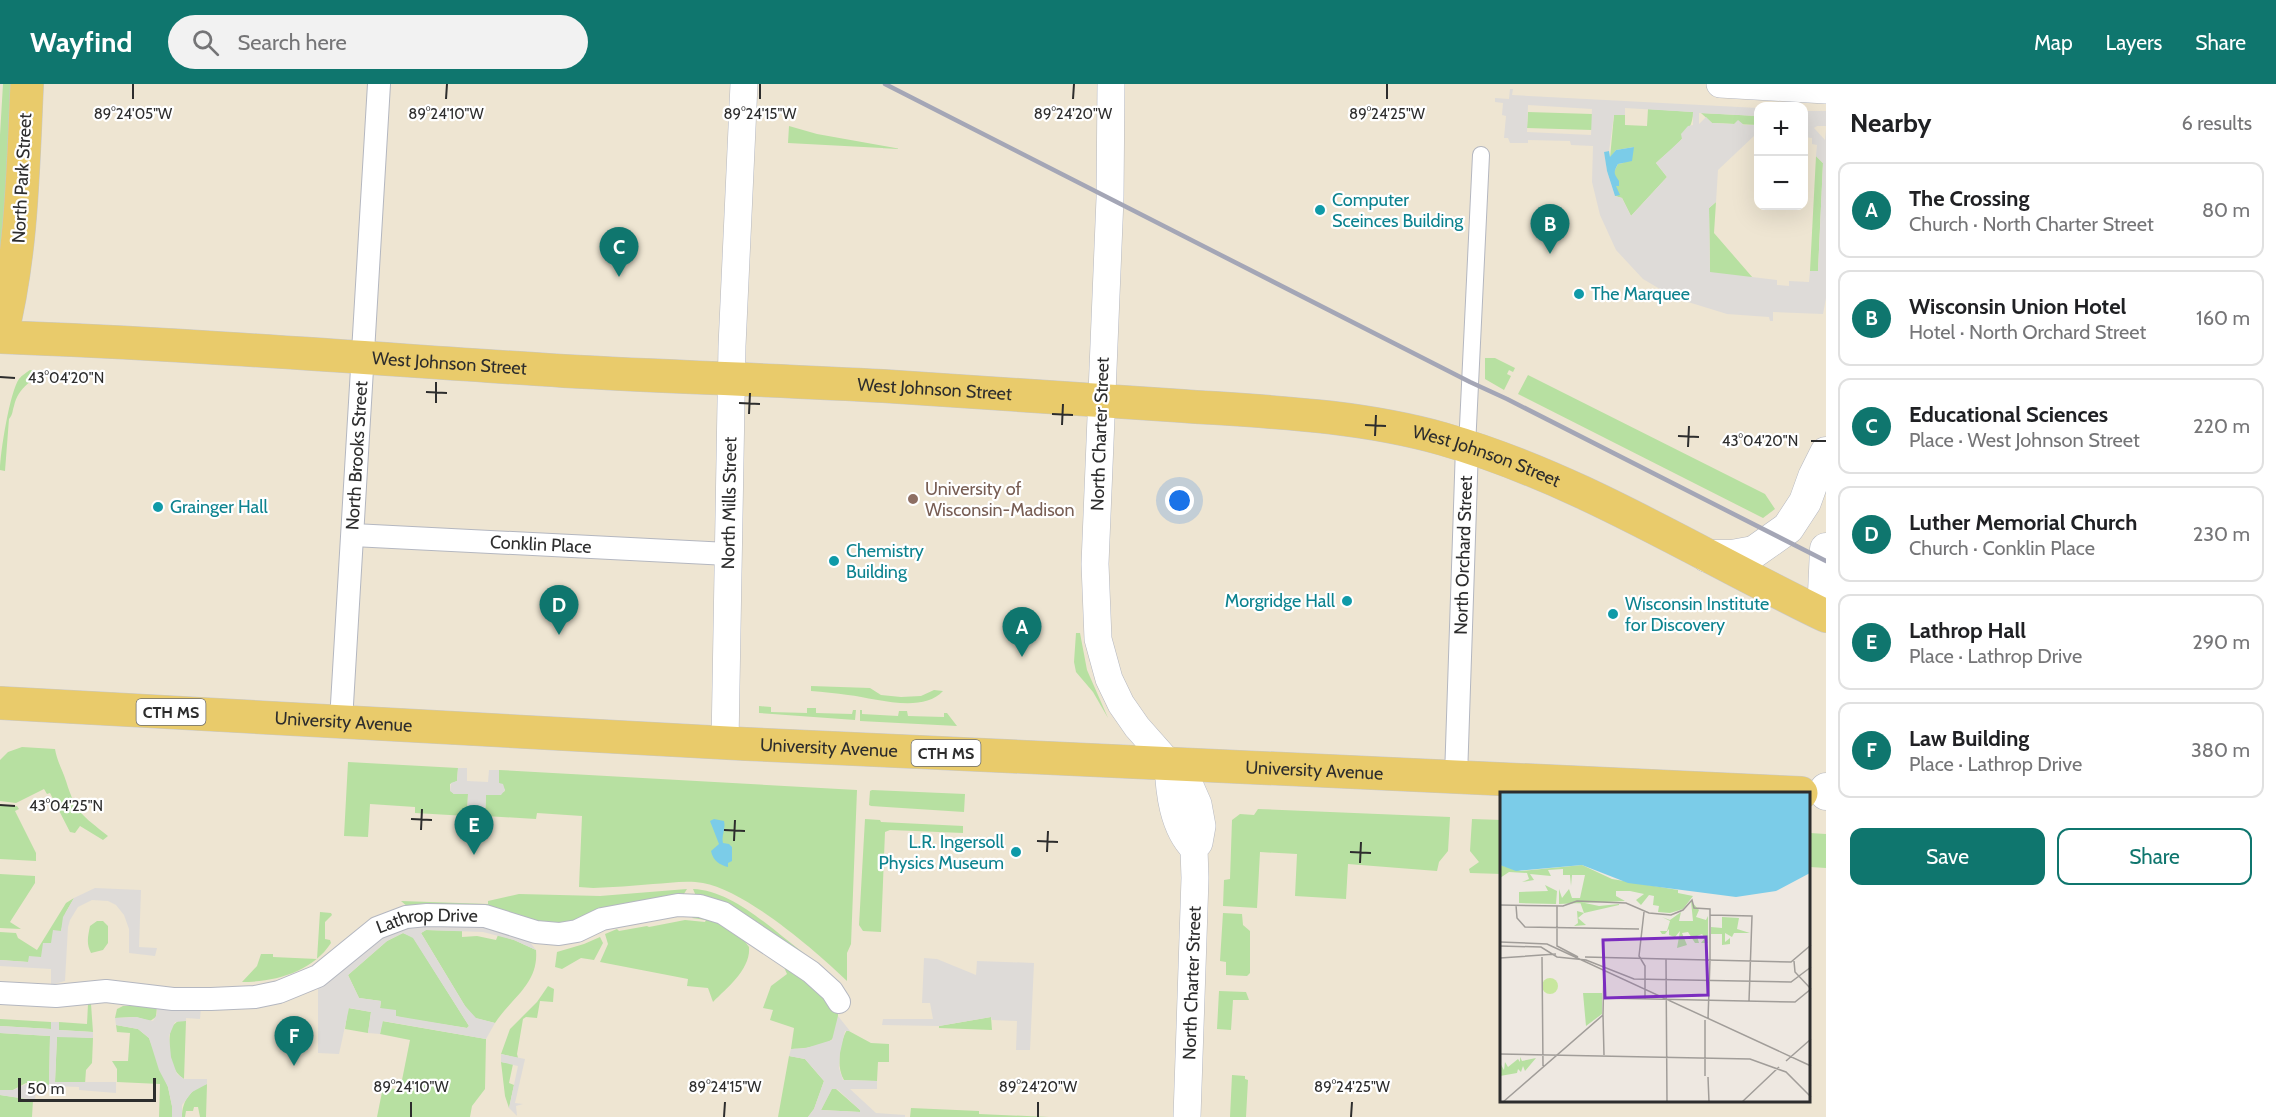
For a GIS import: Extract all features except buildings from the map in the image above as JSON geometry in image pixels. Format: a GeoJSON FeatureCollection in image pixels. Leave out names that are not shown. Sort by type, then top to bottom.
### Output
{"type":"FeatureCollection","features":[{"type":"Feature","properties":{"kind":"main road","name":"North Park Street"},"geometry":{"type":"LineString","coordinates":[[0,339],[8,308],[20,235],[27,84]]}},
{"type":"Feature","properties":{"kind":"main road","name":"West Johnson Street"},"geometry":{"type":"LineString","coordinates":[[0,339],[364,357],[566,371],[732,378],[1101,400],[1333,417],[1380,424],[1467,447],[1531,469],[1570,486],[1826,616]]}},
{"type":"Feature","properties":{"kind":"main road"},"geometry":{"type":"LineString","coordinates":[[1707,556],[1732,556],[1754,552],[1788,528],[1805,502],[1826,453]]}},
{"type":"Feature","properties":{"kind":"main road"},"geometry":{"type":"LineString","coordinates":[[1826,549],[1824,594],[1826,605]]}},
{"type":"Feature","properties":{"kind":"main road","name":"University Avenue"},"geometry":{"type":"LineString","coordinates":[[0,703],[725,743],[1779,792]]}},
{"type":"Feature","properties":{"kind":"main road"},"geometry":{"type":"LineString","coordinates":[[1826,789],[1826,794]]}},
{"type":"Feature","properties":{"kind":"street","name":"North Brooks Street"},"geometry":{"type":"LineString","coordinates":[[341,721],[379,84]]}},
{"type":"Feature","properties":{"kind":"street","name":"North Mills Street"},"geometry":{"type":"LineString","coordinates":[[725,743],[732,378],[744,84]]}},
{"type":"Feature","properties":{"kind":"street","name":"North Charter Street"},"geometry":{"type":"LineString","coordinates":[[1111,84],[1110,198],[1095,564],[1098,639],[1102,659],[1116,694],[1137,727],[1191,788],[1201,810],[1201,835],[1194,849],[1187,1117]]}},
{"type":"Feature","properties":{"kind":"street"},"geometry":{"type":"LineString","coordinates":[[1720,84],[1826,90]]}},
{"type":"Feature","properties":{"kind":"street","name":"North Orchard Street"},"geometry":{"type":"LineString","coordinates":[[1456,777],[1467,447],[1481,155]]}},
{"type":"Feature","properties":{"kind":"street","name":"Conklin Place"},"geometry":{"type":"LineString","coordinates":[[353,535],[729,554]]}},
{"type":"Feature","properties":{"kind":"street","name":"Lathrop Drive"},"geometry":{"type":"LineString","coordinates":[[0,993],[56,996],[106,991],[173,999],[255,997],[279,992],[318,976],[377,928],[406,917],[485,916],[536,932],[559,934],[577,931],[602,919],[678,904],[700,906],[723,913],[823,981],[839,1002]]}},
{"type":"Feature","properties":{"kind":"shaded area","name":"University of Wisconsin-Madison"},"geometry":{"type":"Polygon","coordinates":[[[0,84],[1720,84],[1826,90],[1826,1117],[0,1117],[0,84]]]}},
{"type":"Feature","properties":{"kind":"shaded area"},"geometry":{"type":"Polygon","coordinates":[[[1510,89],[1513,89],[1512,95],[1754,108],[1754,116],[1699,113],[1699,124],[1706,117],[1712,123],[1734,124],[1738,120],[1744,125],[1754,125],[1754,136],[1718,170],[1716,202],[1709,208],[1710,272],[1777,280],[1777,285],[1789,286],[1789,281],[1809,282],[1810,271],[1818,271],[1823,163],[1816,156],[1817,145],[1812,144],[1812,138],[1808,138],[1808,111],[1826,111],[1826,126],[1814,128],[1825,140],[1826,129],[1826,298],[1823,314],[1773,312],[1773,321],[1770,321],[1769,317],[1727,314],[1675,298],[1643,279],[1616,250],[1600,215],[1592,182],[1593,146],[1571,145],[1570,141],[1528,140],[1528,143],[1510,143],[1508,138],[1504,138],[1506,116],[1502,115],[1503,103],[1495,102],[1495,98],[1509,99],[1510,89]],[[1528,105],[1527,132],[1591,135],[1592,109],[1528,105]],[[1625,108],[1625,115],[1614,115],[1609,151],[1604,152],[1607,171],[1615,196],[1622,198],[1631,216],[1667,177],[1656,163],[1682,139],[1681,134],[1688,126],[1693,125],[1693,112],[1625,108]]]}},
{"type":"Feature","properties":{"kind":"shaded area"},"geometry":{"type":"Polygon","coordinates":[[[458,768],[467,768],[467,781],[488,782],[489,770],[499,770],[499,783],[503,784],[505,790],[501,795],[486,795],[485,816],[467,816],[468,794],[454,794],[450,791],[451,783],[457,781],[458,768]]]}},
{"type":"Feature","properties":{"kind":"shaded area"},"geometry":{"type":"Polygon","coordinates":[[[95,888],[141,890],[139,947],[157,948],[155,956],[129,953],[129,929],[124,915],[116,905],[108,901],[92,900],[78,907],[70,920],[65,981],[51,985],[51,969],[0,966],[0,960],[28,962],[29,956],[41,957],[43,943],[51,943],[53,930],[61,931],[63,917],[74,898],[95,888]]]}},
{"type":"Feature","properties":{"kind":"shaded area"},"geometry":{"type":"Polygon","coordinates":[[[442,923],[492,928],[529,941],[536,950],[514,940],[483,932],[426,930],[421,933],[465,1006],[476,1018],[495,1023],[486,1039],[383,1021],[380,1034],[368,1033],[371,1012],[349,1008],[339,1054],[318,1053],[318,987],[385,935],[401,928],[442,923]],[[403,933],[387,941],[348,975],[359,998],[381,1001],[380,1008],[396,1010],[396,1016],[467,1028],[469,1026],[413,938],[403,933]]]}},
{"type":"Feature","properties":{"kind":"shaded area"},"geometry":{"type":"Polygon","coordinates":[[[924,958],[937,959],[976,975],[977,961],[1034,963],[1030,1050],[1016,1050],[1017,1021],[992,1020],[991,1017],[939,1026],[882,1025],[883,1019],[933,1019],[930,1003],[922,1003],[924,958]]]}},
{"type":"Feature","properties":{"kind":"shaded area"},"geometry":{"type":"Polygon","coordinates":[[[157,1006],[201,1008],[200,1019],[186,1018],[186,1021],[175,1022],[169,1036],[171,1057],[177,1074],[184,1079],[207,1079],[207,1084],[192,1092],[182,1105],[182,1117],[172,1117],[168,1087],[159,1070],[149,1038],[138,1029],[116,1025],[115,1018],[136,1017],[153,1021],[157,1014],[157,1006]]]}},
{"type":"Feature","properties":{"kind":"shaded area"},"geometry":{"type":"Polygon","coordinates":[[[838,1016],[850,1031],[845,1031],[840,1053],[839,1068],[843,1080],[877,1081],[877,1089],[850,1089],[876,1113],[905,1115],[905,1117],[808,1117],[814,1109],[824,1081],[805,1059],[789,1056],[791,1049],[806,1048],[832,1040],[838,1016]],[[832,1089],[821,1110],[860,1112],[860,1110],[837,1089],[832,1089]]]}},
{"type":"Feature","properties":{"kind":"shaded area"},"geometry":{"type":"Polygon","coordinates":[[[51,1022],[59,1022],[59,1030],[93,1032],[93,1038],[57,1037],[55,1082],[116,1082],[116,1093],[79,1090],[79,1087],[54,1086],[54,1089],[43,1091],[42,1086],[25,1089],[36,1091],[35,1100],[0,1095],[0,1090],[13,1090],[31,1082],[49,1085],[50,1036],[0,1033],[0,1026],[51,1029],[51,1022]]]}},
{"type":"Feature","properties":{"kind":"shaded area"},"geometry":{"type":"Polygon","coordinates":[[[501,1054],[525,1059],[515,1103],[523,1104],[516,1106],[517,1116],[509,1108],[518,1066],[501,1062],[501,1054]]]}},
{"type":"Feature","properties":{"kind":"green space"},"geometry":{"type":"Polygon","coordinates":[[[3,84],[11,84],[0,287],[0,135],[3,84]]]}},
{"type":"Feature","properties":{"kind":"green space"},"geometry":{"type":"Polygon","coordinates":[[[1648,109],[1693,112],[1692,120],[1681,141],[1656,163],[1667,177],[1631,216],[1622,198],[1615,196],[1614,172],[1618,164],[1623,163],[1634,147],[1616,150],[1610,158],[1614,115],[1625,115],[1625,125],[1647,126],[1648,109]]]}},
{"type":"Feature","properties":{"kind":"green space"},"geometry":{"type":"Polygon","coordinates":[[[1528,112],[1592,114],[1592,130],[1527,128],[1528,112]]]}},
{"type":"Feature","properties":{"kind":"green space"},"geometry":{"type":"Polygon","coordinates":[[[1701,113],[1754,116],[1754,125],[1712,123],[1701,113]]]}},
{"type":"Feature","properties":{"kind":"green space"},"geometry":{"type":"Polygon","coordinates":[[[789,126],[817,134],[901,149],[788,143],[789,126]]]}},
{"type":"Feature","properties":{"kind":"green space"},"geometry":{"type":"Polygon","coordinates":[[[1816,156],[1823,163],[1818,271],[1810,271],[1816,156]]]}},
{"type":"Feature","properties":{"kind":"green space"},"geometry":{"type":"Polygon","coordinates":[[[1716,202],[1714,233],[1753,278],[1710,273],[1709,208],[1716,202]]]}},
{"type":"Feature","properties":{"kind":"green space"},"geometry":{"type":"Polygon","coordinates":[[[1485,358],[1495,358],[1515,368],[1513,372],[1509,370],[1507,374],[1511,376],[1504,390],[1485,379],[1485,358]]]}},
{"type":"Feature","properties":{"kind":"green space"},"geometry":{"type":"Polygon","coordinates":[[[30,370],[50,373],[32,380],[19,394],[9,419],[5,471],[0,470],[12,396],[19,379],[30,370]]]}},
{"type":"Feature","properties":{"kind":"green space"},"geometry":{"type":"Polygon","coordinates":[[[1528,375],[1765,494],[1775,509],[1763,518],[1518,394],[1528,375]]]}},
{"type":"Feature","properties":{"kind":"green space"},"geometry":{"type":"Polygon","coordinates":[[[1076,633],[1080,633],[1087,670],[1108,718],[1093,692],[1076,672],[1074,662],[1076,633]]]}},
{"type":"Feature","properties":{"kind":"green space"},"geometry":{"type":"Polygon","coordinates":[[[811,686],[870,688],[881,695],[901,697],[921,696],[934,690],[943,691],[923,702],[898,703],[811,691],[811,686]]]}},
{"type":"Feature","properties":{"kind":"green space"},"geometry":{"type":"Polygon","coordinates":[[[759,706],[771,707],[771,712],[807,713],[807,708],[816,708],[816,713],[852,714],[853,710],[856,710],[855,720],[759,713],[759,706]]]}},
{"type":"Feature","properties":{"kind":"green space"},"geometry":{"type":"Polygon","coordinates":[[[860,710],[862,714],[898,716],[899,711],[907,711],[908,716],[944,717],[944,713],[947,713],[957,726],[860,721],[860,710]]]}},
{"type":"Feature","properties":{"kind":"green space"},"geometry":{"type":"Polygon","coordinates":[[[22,747],[55,749],[77,807],[86,818],[108,836],[103,840],[80,826],[75,833],[70,832],[50,793],[47,794],[44,789],[16,803],[0,801],[0,760],[8,752],[22,747]]]}},
{"type":"Feature","properties":{"kind":"green space"},"geometry":{"type":"Polygon","coordinates":[[[348,762],[458,768],[457,781],[450,784],[450,790],[454,794],[468,794],[467,816],[415,813],[415,807],[370,804],[368,837],[344,836],[348,762]]]}},
{"type":"Feature","properties":{"kind":"green space"},"geometry":{"type":"Polygon","coordinates":[[[499,770],[857,790],[851,944],[847,953],[847,981],[779,923],[739,897],[720,888],[691,882],[579,887],[582,816],[537,813],[536,819],[485,816],[486,795],[505,790],[499,783],[499,770]]]}},
{"type":"Feature","properties":{"kind":"green space"},"geometry":{"type":"Polygon","coordinates":[[[872,790],[965,794],[964,812],[871,806],[869,805],[872,790]]]}},
{"type":"Feature","properties":{"kind":"green space"},"geometry":{"type":"Polygon","coordinates":[[[0,806],[17,806],[19,809],[15,811],[36,853],[36,861],[0,859],[0,806]]]}},
{"type":"Feature","properties":{"kind":"green space"},"geometry":{"type":"Polygon","coordinates":[[[1258,809],[1450,817],[1448,851],[1439,862],[1437,871],[1348,864],[1346,899],[1295,896],[1297,854],[1260,852],[1257,908],[1223,906],[1224,880],[1230,879],[1232,820],[1240,814],[1254,815],[1258,809]]]}},
{"type":"Feature","properties":{"kind":"green space"},"geometry":{"type":"Polygon","coordinates":[[[865,819],[881,822],[963,826],[963,833],[890,830],[885,832],[881,932],[863,931],[859,925],[865,819]]]}},
{"type":"Feature","properties":{"kind":"green space"},"geometry":{"type":"Polygon","coordinates":[[[1472,819],[1500,820],[1500,874],[1470,873],[1469,869],[1479,862],[1470,851],[1472,819]]]}},
{"type":"Feature","properties":{"kind":"green space"},"geometry":{"type":"Polygon","coordinates":[[[1811,833],[1826,834],[1826,868],[1811,867],[1811,833]]]}},
{"type":"Feature","properties":{"kind":"green space"},"geometry":{"type":"Polygon","coordinates":[[[0,874],[35,876],[35,883],[10,922],[21,929],[0,928],[0,874]]]}},
{"type":"Feature","properties":{"kind":"green space"},"geometry":{"type":"Polygon","coordinates":[[[687,889],[682,897],[565,925],[408,907],[401,901],[488,904],[488,901],[519,894],[600,896],[687,889]]]}},
{"type":"Feature","properties":{"kind":"green space"},"geometry":{"type":"Polygon","coordinates":[[[693,889],[723,896],[738,904],[806,955],[696,896],[693,889]]]}},
{"type":"Feature","properties":{"kind":"green space"},"geometry":{"type":"Polygon","coordinates":[[[74,898],[66,912],[61,931],[42,957],[28,962],[0,960],[0,932],[16,933],[18,938],[37,950],[66,903],[74,898]]]}},
{"type":"Feature","properties":{"kind":"green space"},"geometry":{"type":"Polygon","coordinates":[[[320,912],[331,913],[332,915],[325,922],[325,939],[330,940],[331,943],[317,958],[320,912]]]}},
{"type":"Feature","properties":{"kind":"green space"},"geometry":{"type":"Polygon","coordinates":[[[1223,913],[1242,914],[1243,925],[1250,931],[1250,973],[1247,976],[1226,975],[1226,962],[1220,961],[1223,913]]]}},
{"type":"Feature","properties":{"kind":"green space"},"geometry":{"type":"Polygon","coordinates":[[[696,914],[726,925],[749,947],[749,955],[742,970],[713,1002],[708,988],[687,986],[688,979],[600,962],[608,944],[605,934],[617,929],[619,931],[685,920],[705,922],[706,920],[692,918],[696,914]]]}},
{"type":"Feature","properties":{"kind":"green space"},"geometry":{"type":"Polygon","coordinates":[[[97,921],[103,921],[108,926],[108,943],[103,950],[91,953],[88,943],[89,930],[90,926],[97,921]]]}},
{"type":"Feature","properties":{"kind":"green space"},"geometry":{"type":"Polygon","coordinates":[[[426,930],[462,931],[462,937],[477,936],[496,940],[498,935],[536,950],[536,962],[529,981],[495,1023],[475,1018],[465,1006],[421,933],[426,930]]]}},
{"type":"Feature","properties":{"kind":"green space"},"geometry":{"type":"Polygon","coordinates":[[[403,933],[413,937],[469,1026],[467,1028],[395,1016],[380,1008],[381,1001],[359,998],[348,975],[387,941],[403,933]]]}},
{"type":"Feature","properties":{"kind":"green space"},"geometry":{"type":"Polygon","coordinates":[[[600,937],[603,943],[594,960],[581,958],[562,969],[555,967],[557,952],[600,937]]]}},
{"type":"Feature","properties":{"kind":"green space"},"geometry":{"type":"Polygon","coordinates":[[[261,954],[273,954],[273,957],[316,959],[303,968],[280,977],[242,982],[257,966],[261,954]]]}},
{"type":"Feature","properties":{"kind":"green space"},"geometry":{"type":"Polygon","coordinates":[[[785,964],[825,997],[838,1014],[835,1033],[830,1041],[791,1049],[794,1028],[770,1020],[773,1010],[763,1008],[771,986],[787,974],[783,965],[785,964]]]}},
{"type":"Feature","properties":{"kind":"green space"},"geometry":{"type":"Polygon","coordinates":[[[548,986],[554,989],[553,1002],[540,1001],[537,1018],[523,1019],[518,1058],[501,1054],[510,1029],[537,1002],[548,986]]]}},
{"type":"Feature","properties":{"kind":"green space"},"geometry":{"type":"Polygon","coordinates":[[[1219,991],[1246,992],[1249,1000],[1233,1000],[1231,1030],[1217,1029],[1219,991]]]}},
{"type":"Feature","properties":{"kind":"green space"},"geometry":{"type":"Polygon","coordinates":[[[88,1004],[91,1004],[93,1032],[59,1030],[59,1022],[87,1024],[88,1004]]]}},
{"type":"Feature","properties":{"kind":"green space"},"geometry":{"type":"Polygon","coordinates":[[[123,1006],[157,1006],[156,1017],[150,1021],[136,1017],[115,1018],[117,1009],[123,1006]]]}},
{"type":"Feature","properties":{"kind":"green space"},"geometry":{"type":"Polygon","coordinates":[[[348,1008],[371,1012],[368,1033],[345,1029],[348,1008]]]}},
{"type":"Feature","properties":{"kind":"green space"},"geometry":{"type":"Polygon","coordinates":[[[991,1017],[992,1030],[939,1028],[939,1026],[991,1017]]]}},
{"type":"Feature","properties":{"kind":"green space"},"geometry":{"type":"Polygon","coordinates":[[[0,1019],[51,1022],[51,1029],[0,1026],[0,1019]]]}},
{"type":"Feature","properties":{"kind":"green space"},"geometry":{"type":"Polygon","coordinates":[[[178,1021],[186,1021],[184,1079],[174,1069],[170,1055],[171,1027],[178,1021]]]}},
{"type":"Feature","properties":{"kind":"green space"},"geometry":{"type":"Polygon","coordinates":[[[382,1021],[486,1039],[485,1089],[472,1106],[470,1117],[377,1117],[383,1087],[400,1090],[410,1040],[380,1034],[382,1021]]]}},
{"type":"Feature","properties":{"kind":"green space"},"geometry":{"type":"Polygon","coordinates":[[[116,1025],[138,1029],[149,1038],[168,1087],[172,1117],[159,1117],[160,1084],[117,1082],[117,1069],[112,1061],[128,1061],[130,1033],[117,1032],[116,1025]]]}},
{"type":"Feature","properties":{"kind":"green space"},"geometry":{"type":"Polygon","coordinates":[[[847,1030],[871,1043],[889,1044],[889,1062],[878,1062],[877,1081],[844,1080],[840,1069],[840,1055],[842,1041],[847,1030]]]}},
{"type":"Feature","properties":{"kind":"green space"},"geometry":{"type":"Polygon","coordinates":[[[0,1033],[50,1036],[49,1085],[26,1083],[13,1090],[0,1090],[0,1033]]]}},
{"type":"Feature","properties":{"kind":"green space"},"geometry":{"type":"Polygon","coordinates":[[[57,1036],[93,1038],[92,1063],[86,1070],[85,1084],[55,1082],[57,1036]]]}},
{"type":"Feature","properties":{"kind":"green space"},"geometry":{"type":"Polygon","coordinates":[[[789,1056],[805,1059],[824,1081],[814,1109],[808,1117],[778,1117],[789,1056]]]}},
{"type":"Feature","properties":{"kind":"green space"},"geometry":{"type":"Polygon","coordinates":[[[501,1062],[513,1064],[509,1083],[514,1085],[509,1108],[505,1096],[501,1062]]]}},
{"type":"Feature","properties":{"kind":"green space"},"geometry":{"type":"Polygon","coordinates":[[[1232,1075],[1245,1076],[1248,1080],[1246,1117],[1230,1117],[1232,1075]]]}},
{"type":"Feature","properties":{"kind":"green space"},"geometry":{"type":"Polygon","coordinates":[[[207,1084],[206,1117],[200,1117],[198,1107],[194,1107],[193,1111],[186,1111],[185,1117],[182,1117],[188,1096],[207,1084]]]}},
{"type":"Feature","properties":{"kind":"green space"},"geometry":{"type":"Polygon","coordinates":[[[832,1088],[836,1089],[860,1112],[821,1110],[832,1088]]]}},
{"type":"Feature","properties":{"kind":"green space"},"geometry":{"type":"Polygon","coordinates":[[[0,1095],[33,1100],[32,1117],[0,1117],[0,1095]]]}},
{"type":"Feature","properties":{"kind":"green space"},"geometry":{"type":"Polygon","coordinates":[[[911,1108],[979,1111],[979,1114],[1049,1117],[910,1117],[911,1108]]]}},
{"type":"Feature","properties":{"kind":"water"},"geometry":{"type":"Polygon","coordinates":[[[1634,147],[1632,161],[1618,164],[1615,169],[1619,181],[1619,186],[1616,186],[1620,195],[1615,196],[1604,152],[1609,151],[1610,157],[1616,150],[1634,147]]]}},
{"type":"Feature","properties":{"kind":"water"},"geometry":{"type":"Polygon","coordinates":[[[714,819],[724,821],[723,843],[732,847],[732,861],[728,863],[728,867],[717,862],[711,851],[719,844],[710,821],[714,819]]]}},
{"type":"Feature","properties":{"kind":"railway"},"geometry":{"type":"LineString","coordinates":[[885,84],[1826,561]]}},
{"type":"Feature","properties":{"kind":"place","name":"Computer Sceinces Building"},"geometry":{"type":"Point","coordinates":[1320,210]}},
{"type":"Feature","properties":{"kind":"place","name":"Wisconsin Union Hotel"},"geometry":{"type":"Point","coordinates":[1550,254]}},
{"type":"Feature","properties":{"kind":"place","name":"Educational Sciences"},"geometry":{"type":"Point","coordinates":[619,277]}},
{"type":"Feature","properties":{"kind":"place","name":"The Marquee"},"geometry":{"type":"Point","coordinates":[1579,294]}},
{"type":"Feature","properties":{"kind":"place","name":"University of Wisconsin-Madison"},"geometry":{"type":"Point","coordinates":[913,499]}},
{"type":"Feature","properties":{"kind":"place","name":"Grainger Hall"},"geometry":{"type":"Point","coordinates":[158,507]}},
{"type":"Feature","properties":{"kind":"place","name":"Chemistry Building"},"geometry":{"type":"Point","coordinates":[834,561]}},
{"type":"Feature","properties":{"kind":"place","name":"Morgridge Hall"},"geometry":{"type":"Point","coordinates":[1347,601]}},
{"type":"Feature","properties":{"kind":"place","name":"Wisconsin Institute for Discovery"},"geometry":{"type":"Point","coordinates":[1613,614]}},
{"type":"Feature","properties":{"kind":"place","name":"Luther Memorial Church"},"geometry":{"type":"Point","coordinates":[559,635]}},
{"type":"Feature","properties":{"kind":"place","name":"The Crossing"},"geometry":{"type":"Point","coordinates":[1022,657]}},
{"type":"Feature","properties":{"kind":"place","name":"L.R. Ingersoll Physics Museum"},"geometry":{"type":"Point","coordinates":[1016,852]}},
{"type":"Feature","properties":{"kind":"place","name":"Lathrop Hall"},"geometry":{"type":"Point","coordinates":[474,855]}},
{"type":"Feature","properties":{"kind":"place","name":"Law Building"},"geometry":{"type":"Point","coordinates":[294,1066]}}]}
